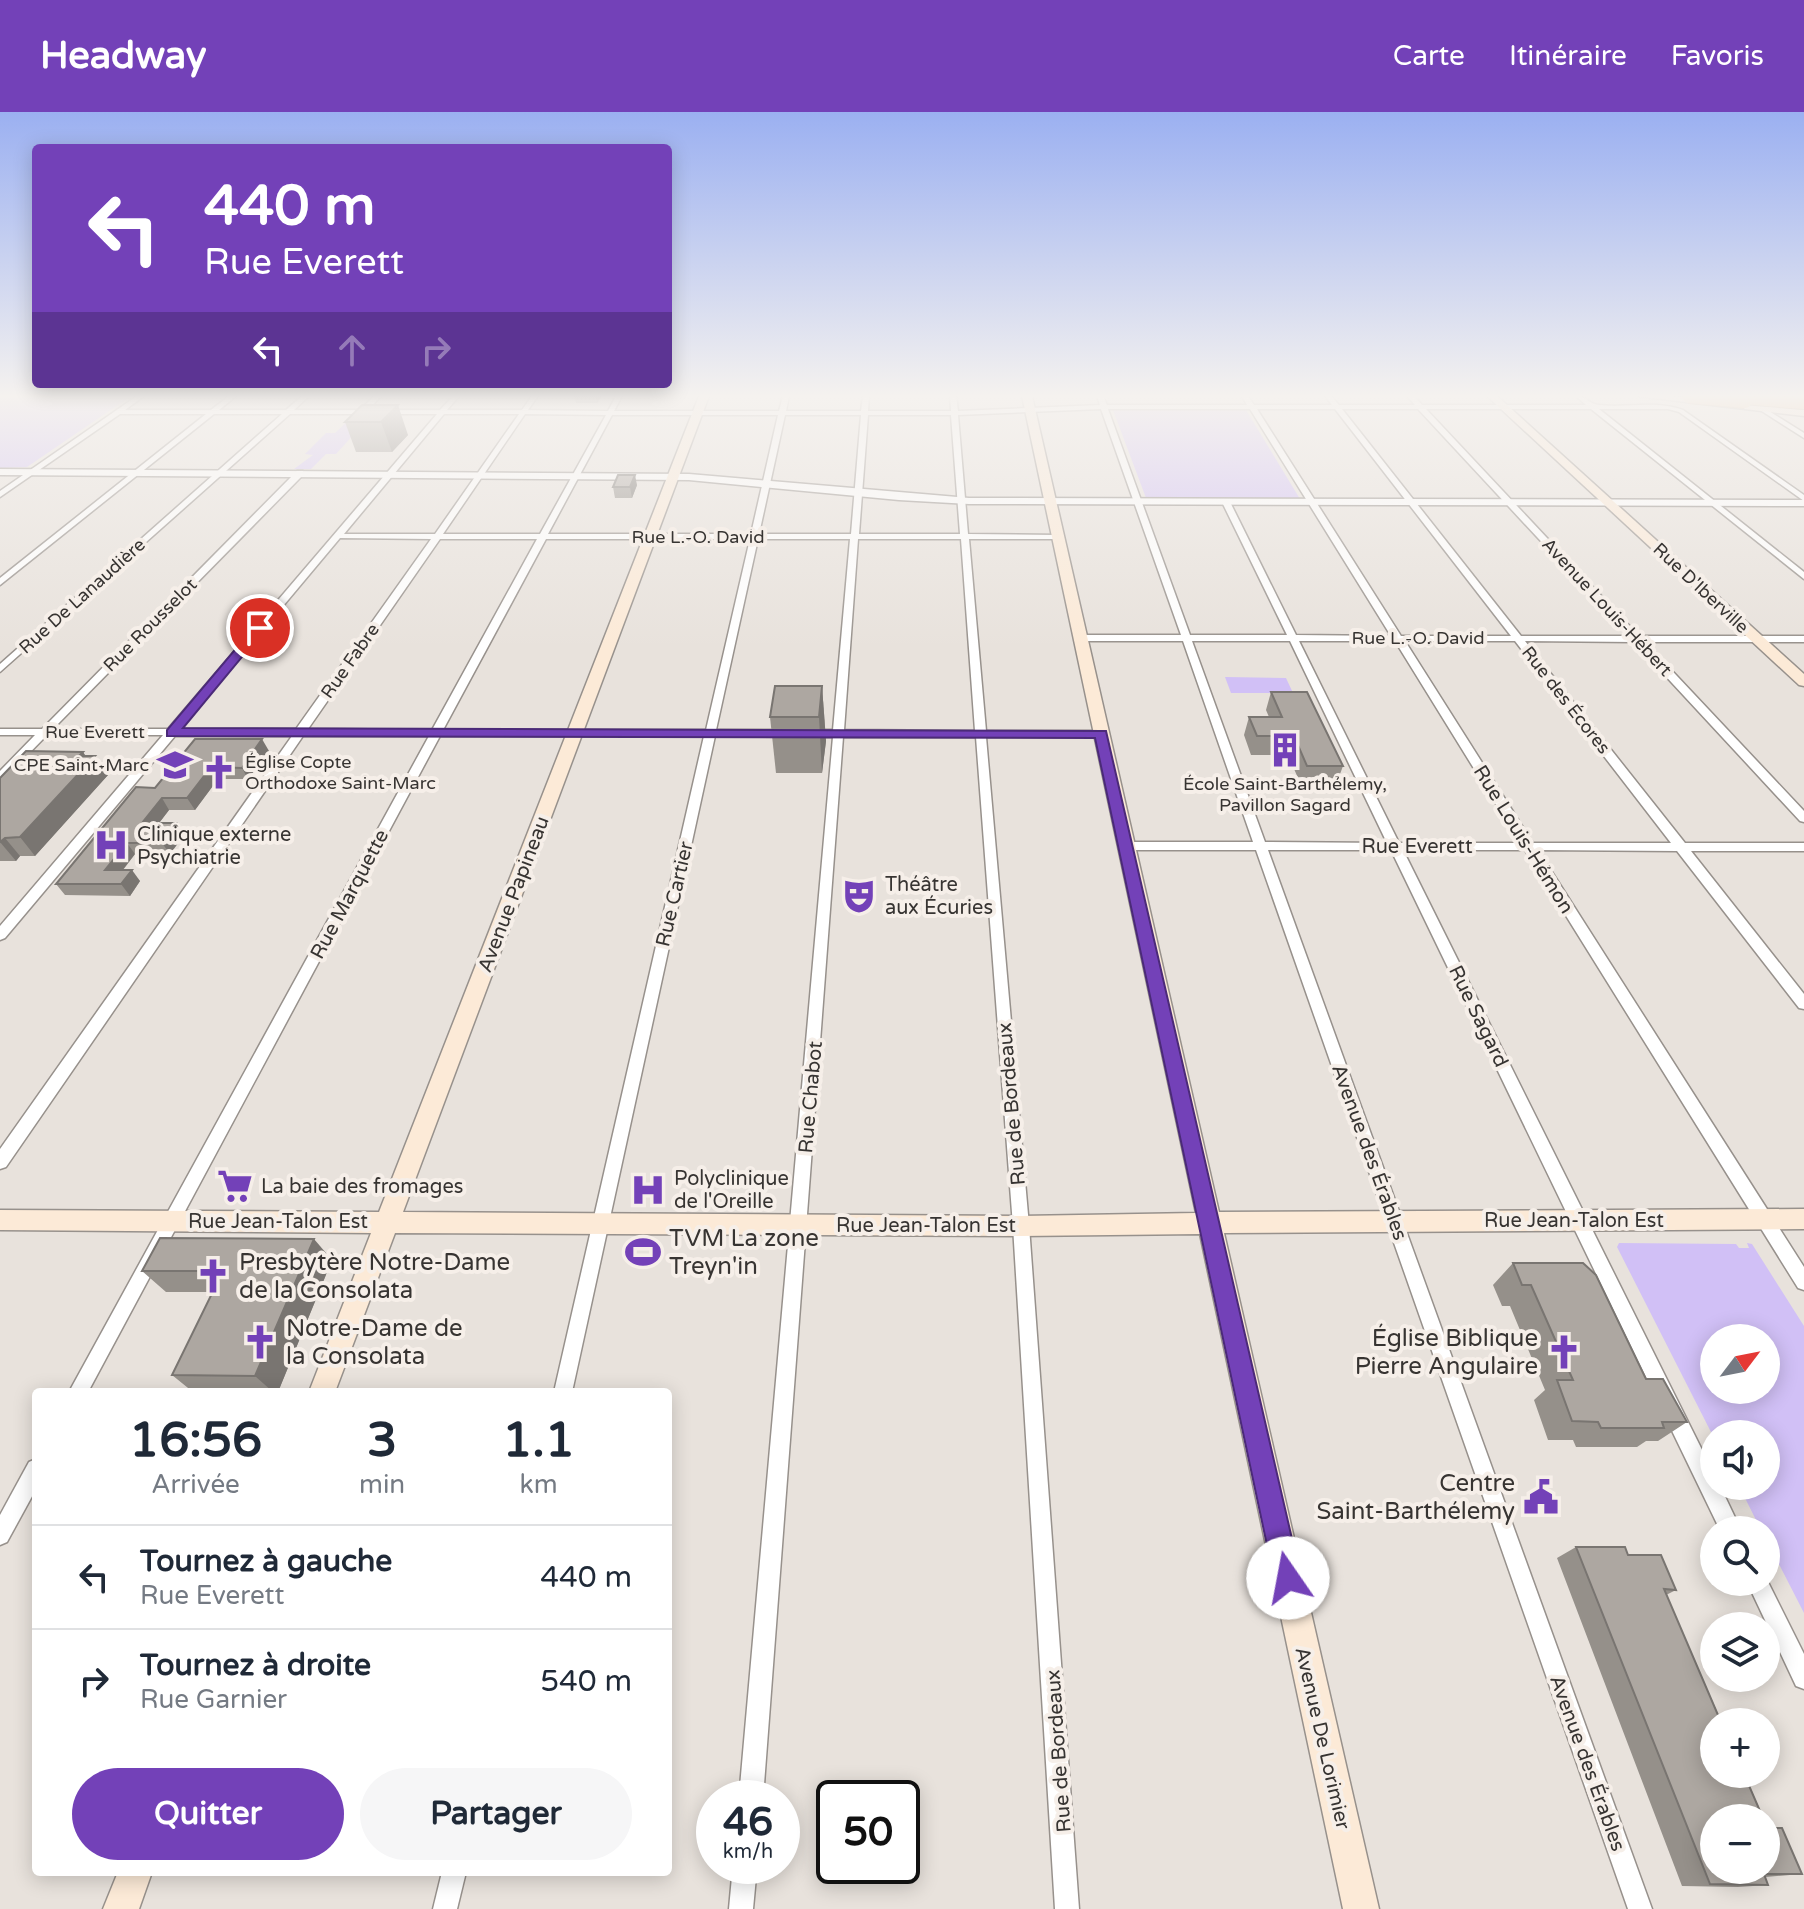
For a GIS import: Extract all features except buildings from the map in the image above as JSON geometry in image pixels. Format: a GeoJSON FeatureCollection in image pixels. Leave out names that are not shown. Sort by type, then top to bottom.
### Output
{"type":"FeatureCollection","features":[{"type":"Feature","properties":{"kind":"main road","name":"Avenue Papineau"},"geometry":{"type":"LineString","coordinates":[[324,1388],[672,480]]}},
{"type":"Feature","properties":{"kind":"main road","name":"Avenue De Lorimier"},"geometry":{"type":"LineString","coordinates":[[1046,480],[1361,1909]]}},
{"type":"Feature","properties":{"kind":"main road","name":"Rue D'Iberville"},"geometry":{"type":"LineString","coordinates":[[1584,480],[1804,682]]}},
{"type":"Feature","properties":{"kind":"main road","name":"Rue Jean-Talon Est"},"geometry":{"type":"LineString","coordinates":[[0,1220],[1021,1226],[1395,1220],[1804,1219]]}},
{"type":"Feature","properties":{"kind":"main road"},"geometry":{"type":"LineString","coordinates":[[121,1909],[133,1876]]}},
{"type":"Feature","properties":{"kind":"street"},"geometry":{"type":"LineString","coordinates":[[0,495],[21,480]]}},
{"type":"Feature","properties":{"kind":"street"},"geometry":{"type":"LineString","coordinates":[[0,582],[128,480]]}},
{"type":"Feature","properties":{"kind":"street","name":"Rue De Lanaudière"},"geometry":{"type":"LineString","coordinates":[[0,669],[212,480]]}},
{"type":"Feature","properties":{"kind":"street","name":"Rue Rousselot"},"geometry":{"type":"LineString","coordinates":[[0,777],[293,480]]}},
{"type":"Feature","properties":{"kind":"street"},"geometry":{"type":"LineString","coordinates":[[0,935],[385,480]]}},
{"type":"Feature","properties":{"kind":"street","name":"Rue Fabre"},"geometry":{"type":"LineString","coordinates":[[0,1162],[475,480]]}},
{"type":"Feature","properties":{"kind":"street","name":"Rue Marquette"},"geometry":{"type":"LineString","coordinates":[[80,1388],[572,480]]}},
{"type":"Feature","properties":{"kind":"street"},"geometry":{"type":"LineString","coordinates":[[741,480],[962,501],[1804,501]]}},
{"type":"Feature","properties":{"kind":"street","name":"Rue Chabot"},"geometry":{"type":"LineString","coordinates":[[753,1780],[859,480]]}},
{"type":"Feature","properties":{"kind":"street","name":"Rue de Bordeaux"},"geometry":{"type":"LineString","coordinates":[[960,480],[1021,1226],[1067,1909]]}},
{"type":"Feature","properties":{"kind":"street","name":"Avenue des Érables"},"geometry":{"type":"LineString","coordinates":[[1130,480],[1640,1909]]}},
{"type":"Feature","properties":{"kind":"street","name":"Rue Louis-Hémon"},"geometry":{"type":"LineString","coordinates":[[1298,480],[1804,1282]]}},
{"type":"Feature","properties":{"kind":"street","name":"Rue des Écores"},"geometry":{"type":"LineString","coordinates":[[1394,480],[1804,1004]]}},
{"type":"Feature","properties":{"kind":"street","name":"Avenue Louis-Hébert"},"geometry":{"type":"LineString","coordinates":[[1488,480],[1804,818]]}},
{"type":"Feature","properties":{"kind":"street"},"geometry":{"type":"LineString","coordinates":[[1684,480],[1804,576]]}},
{"type":"Feature","properties":{"kind":"street"},"geometry":{"type":"LineString","coordinates":[[1774,480],[1804,501]]}},
{"type":"Feature","properties":{"kind":"street","name":"Rue Cartier"},"geometry":{"type":"LineString","coordinates":[[564,1388],[768,481]]}},
{"type":"Feature","properties":{"kind":"street","name":"Rue Sagard"},"geometry":{"type":"LineString","coordinates":[[1226,502],[1724,1516]]}},
{"type":"Feature","properties":{"kind":"street","name":"Rue L.-O. David"},"geometry":{"type":"LineString","coordinates":[[337,536],[1058,537]]}},
{"type":"Feature","properties":{"kind":"street","name":"Rue L.-O. David"},"geometry":{"type":"LineString","coordinates":[[1081,638],[1804,639]]}},
{"type":"Feature","properties":{"kind":"street","name":"Rue Everett"},"geometry":{"type":"LineString","coordinates":[[0,732],[1101,734]]}},
{"type":"Feature","properties":{"kind":"street","name":"Rue Everett"},"geometry":{"type":"LineString","coordinates":[[1127,846],[1804,847]]}},
{"type":"Feature","properties":{"kind":"street"},"geometry":{"type":"LineString","coordinates":[[0,912],[19,912]]}},
{"type":"Feature","properties":{"kind":"street"},"geometry":{"type":"LineString","coordinates":[[0,1535],[32,1476]]}},
{"type":"Feature","properties":{"kind":"street"},"geometry":{"type":"LineString","coordinates":[[1764,1596],[1804,1678]]}},
{"type":"Feature","properties":{"kind":"street"},"geometry":{"type":"LineString","coordinates":[[445,1909],[453,1876]]}},
{"type":"Feature","properties":{"kind":"street"},"geometry":{"type":"LineString","coordinates":[[741,1909],[743,1884]]}},
{"type":"Feature","properties":{"kind":"shaded area"},"geometry":{"type":"Polygon","coordinates":[[[1139,480],[1288,480],[1300,499],[1146,498],[1139,480]]]}},
{"type":"Feature","properties":{"kind":"shaded area"},"geometry":{"type":"Polygon","coordinates":[[[1225,677],[1286,678],[1293,693],[1231,693],[1225,677]]]}},
{"type":"Feature","properties":{"kind":"shaded area"},"geometry":{"type":"Polygon","coordinates":[[[1619,1243],[1736,1244],[1739,1248],[1749,1248],[1747,1243],[1752,1244],[1804,1326],[1804,1613],[1780,1566],[1780,1516],[1754,1516],[1746,1500],[1780,1500],[1780,1420],[1705,1420],[1617,1247],[1619,1243]]]}},
{"type":"Feature","properties":{"kind":"place","name":"École Saint-Barthélemy, Pavillon Sagard"},"geometry":{"type":"Point","coordinates":[1285,750]}},
{"type":"Feature","properties":{"kind":"place","name":"CPE Saint-Marc"},"geometry":{"type":"Point","coordinates":[175,765]}},
{"type":"Feature","properties":{"kind":"place","name":"Église Copte Orthodoxe Saint-Marc"},"geometry":{"type":"Point","coordinates":[219,772]}},
{"type":"Feature","properties":{"kind":"place","name":"Clinique externe Psychiatrie"},"geometry":{"type":"Point","coordinates":[111,845]}},
{"type":"Feature","properties":{"kind":"place","name":"Théâtre aux Écuries"},"geometry":{"type":"Point","coordinates":[859,896]}},
{"type":"Feature","properties":{"kind":"place","name":"La baie des fromages"},"geometry":{"type":"Point","coordinates":[235,1186]}},
{"type":"Feature","properties":{"kind":"place","name":"Polyclinique de l'Oreille"},"geometry":{"type":"Point","coordinates":[648,1190]}},
{"type":"Feature","properties":{"kind":"place","name":"TVM La zone Treyn'in"},"geometry":{"type":"Point","coordinates":[643,1252]}},
{"type":"Feature","properties":{"kind":"place","name":"Presbytère Notre-Dame de la Consolata"},"geometry":{"type":"Point","coordinates":[213,1276]}},
{"type":"Feature","properties":{"kind":"place","name":"Notre-Dame de la Consolata"},"geometry":{"type":"Point","coordinates":[260,1342]}},
{"type":"Feature","properties":{"kind":"place","name":"Église Biblique Pierre Angulaire"},"geometry":{"type":"Point","coordinates":[1564,1352]}},
{"type":"Feature","properties":{"kind":"place","name":"Centre Saint-Barthélemy"},"geometry":{"type":"Point","coordinates":[1541,1497]}},
{"type":"Feature","properties":{"kind":"route"},"geometry":{"type":"LineString","coordinates":[[260,628],[172,733],[1101,734],[1288,1578]]}}]}
